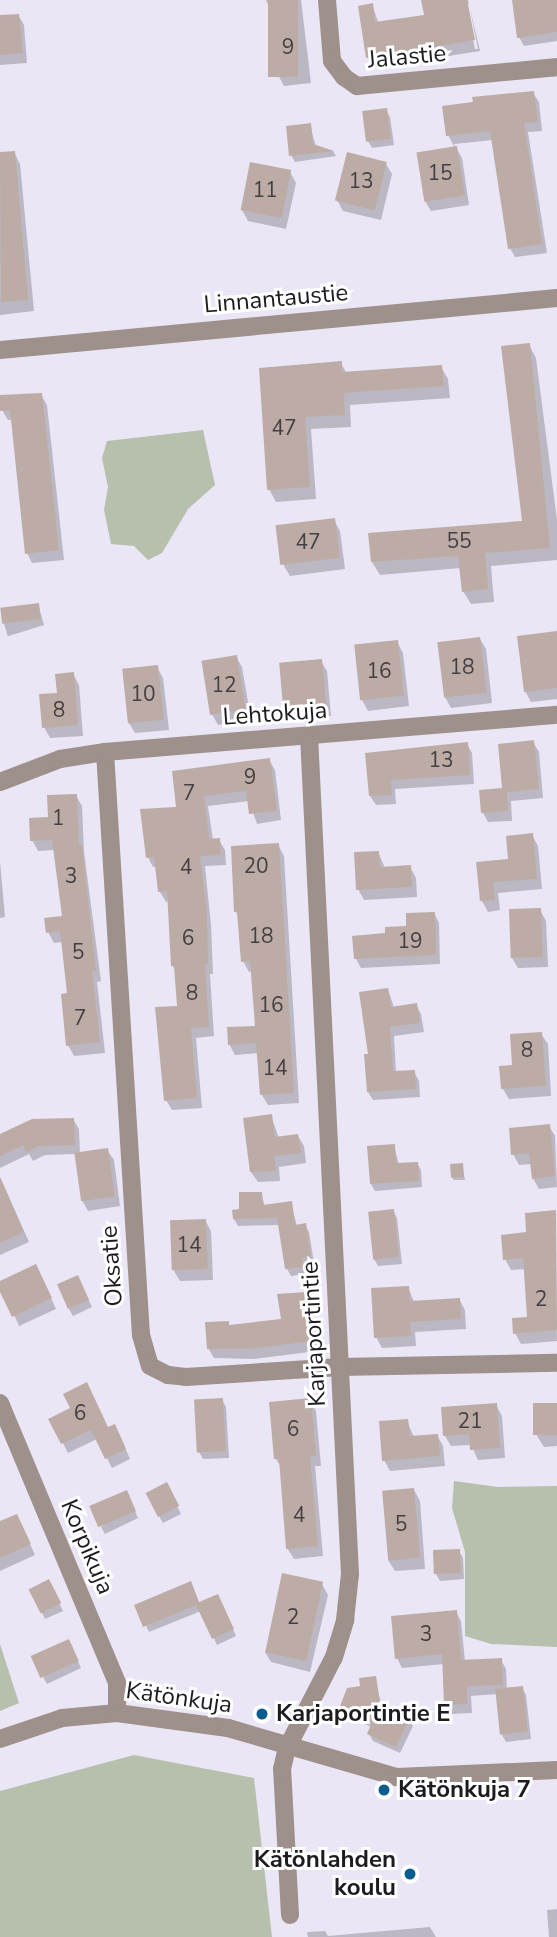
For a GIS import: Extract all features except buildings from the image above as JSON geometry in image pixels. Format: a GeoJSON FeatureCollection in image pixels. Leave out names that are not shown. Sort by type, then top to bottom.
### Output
{"type":"FeatureCollection","features":[{"type":"Feature","properties":{"kind":"street","name":"Jalastie"},"geometry":{"type":"LineString","coordinates":[[327,0],[332,61],[344,77],[357,86],[557,67]]}},
{"type":"Feature","properties":{"kind":"street","name":"Linnantaustie"},"geometry":{"type":"LineString","coordinates":[[0,350],[557,298]]}},
{"type":"Feature","properties":{"kind":"street","name":"Lehtokuja"},"geometry":{"type":"LineString","coordinates":[[0,782],[60,759],[105,752],[557,715]]}},
{"type":"Feature","properties":{"kind":"street","name":"Karjaportintie"},"geometry":{"type":"LineString","coordinates":[[290,1915],[282,1769],[287,1748],[320,1687],[345,1620],[350,1574],[309,737]]}},
{"type":"Feature","properties":{"kind":"street","name":"Oksatie"},"geometry":{"type":"LineString","coordinates":[[105,752],[141,1335],[150,1366],[168,1375],[186,1377],[340,1367],[557,1363]]}},
{"type":"Feature","properties":{"kind":"street","name":"Korpikuja"},"geometry":{"type":"LineString","coordinates":[[0,1403],[117,1683],[117,1713]]}},
{"type":"Feature","properties":{"kind":"street","name":"Kätönkuja"},"geometry":{"type":"LineString","coordinates":[[0,1739],[62,1718],[117,1713],[228,1728],[287,1748],[397,1777],[557,1770]]}},
{"type":"Feature","properties":{"kind":"green space"},"geometry":{"type":"Polygon","coordinates":[[[203,430],[215,485],[188,509],[162,553],[148,560],[134,546],[111,544],[104,510],[108,487],[102,458],[107,441],[203,430]]]}},
{"type":"Feature","properties":{"kind":"green space"},"geometry":{"type":"Polygon","coordinates":[[[454,1481],[498,1487],[557,1486],[557,1647],[491,1644],[465,1636],[465,1552],[452,1508],[454,1481]]]}},
{"type":"Feature","properties":{"kind":"green space"},"geometry":{"type":"Polygon","coordinates":[[[0,1644],[19,1703],[0,1711],[0,1644]]]}},
{"type":"Feature","properties":{"kind":"green space"},"geometry":{"type":"Polygon","coordinates":[[[134,1755],[254,1778],[272,1937],[0,1937],[0,1791],[134,1755]]]}},
{"type":"Feature","properties":{"kind":"place","name":"Karjaportintie E"},"geometry":{"type":"Point","coordinates":[262,1714]}},
{"type":"Feature","properties":{"kind":"place","name":"Kätönkuja 7"},"geometry":{"type":"Point","coordinates":[384,1790]}},
{"type":"Feature","properties":{"kind":"place","name":"Kätönlahden koulu"},"geometry":{"type":"Point","coordinates":[410,1874]}}]}
